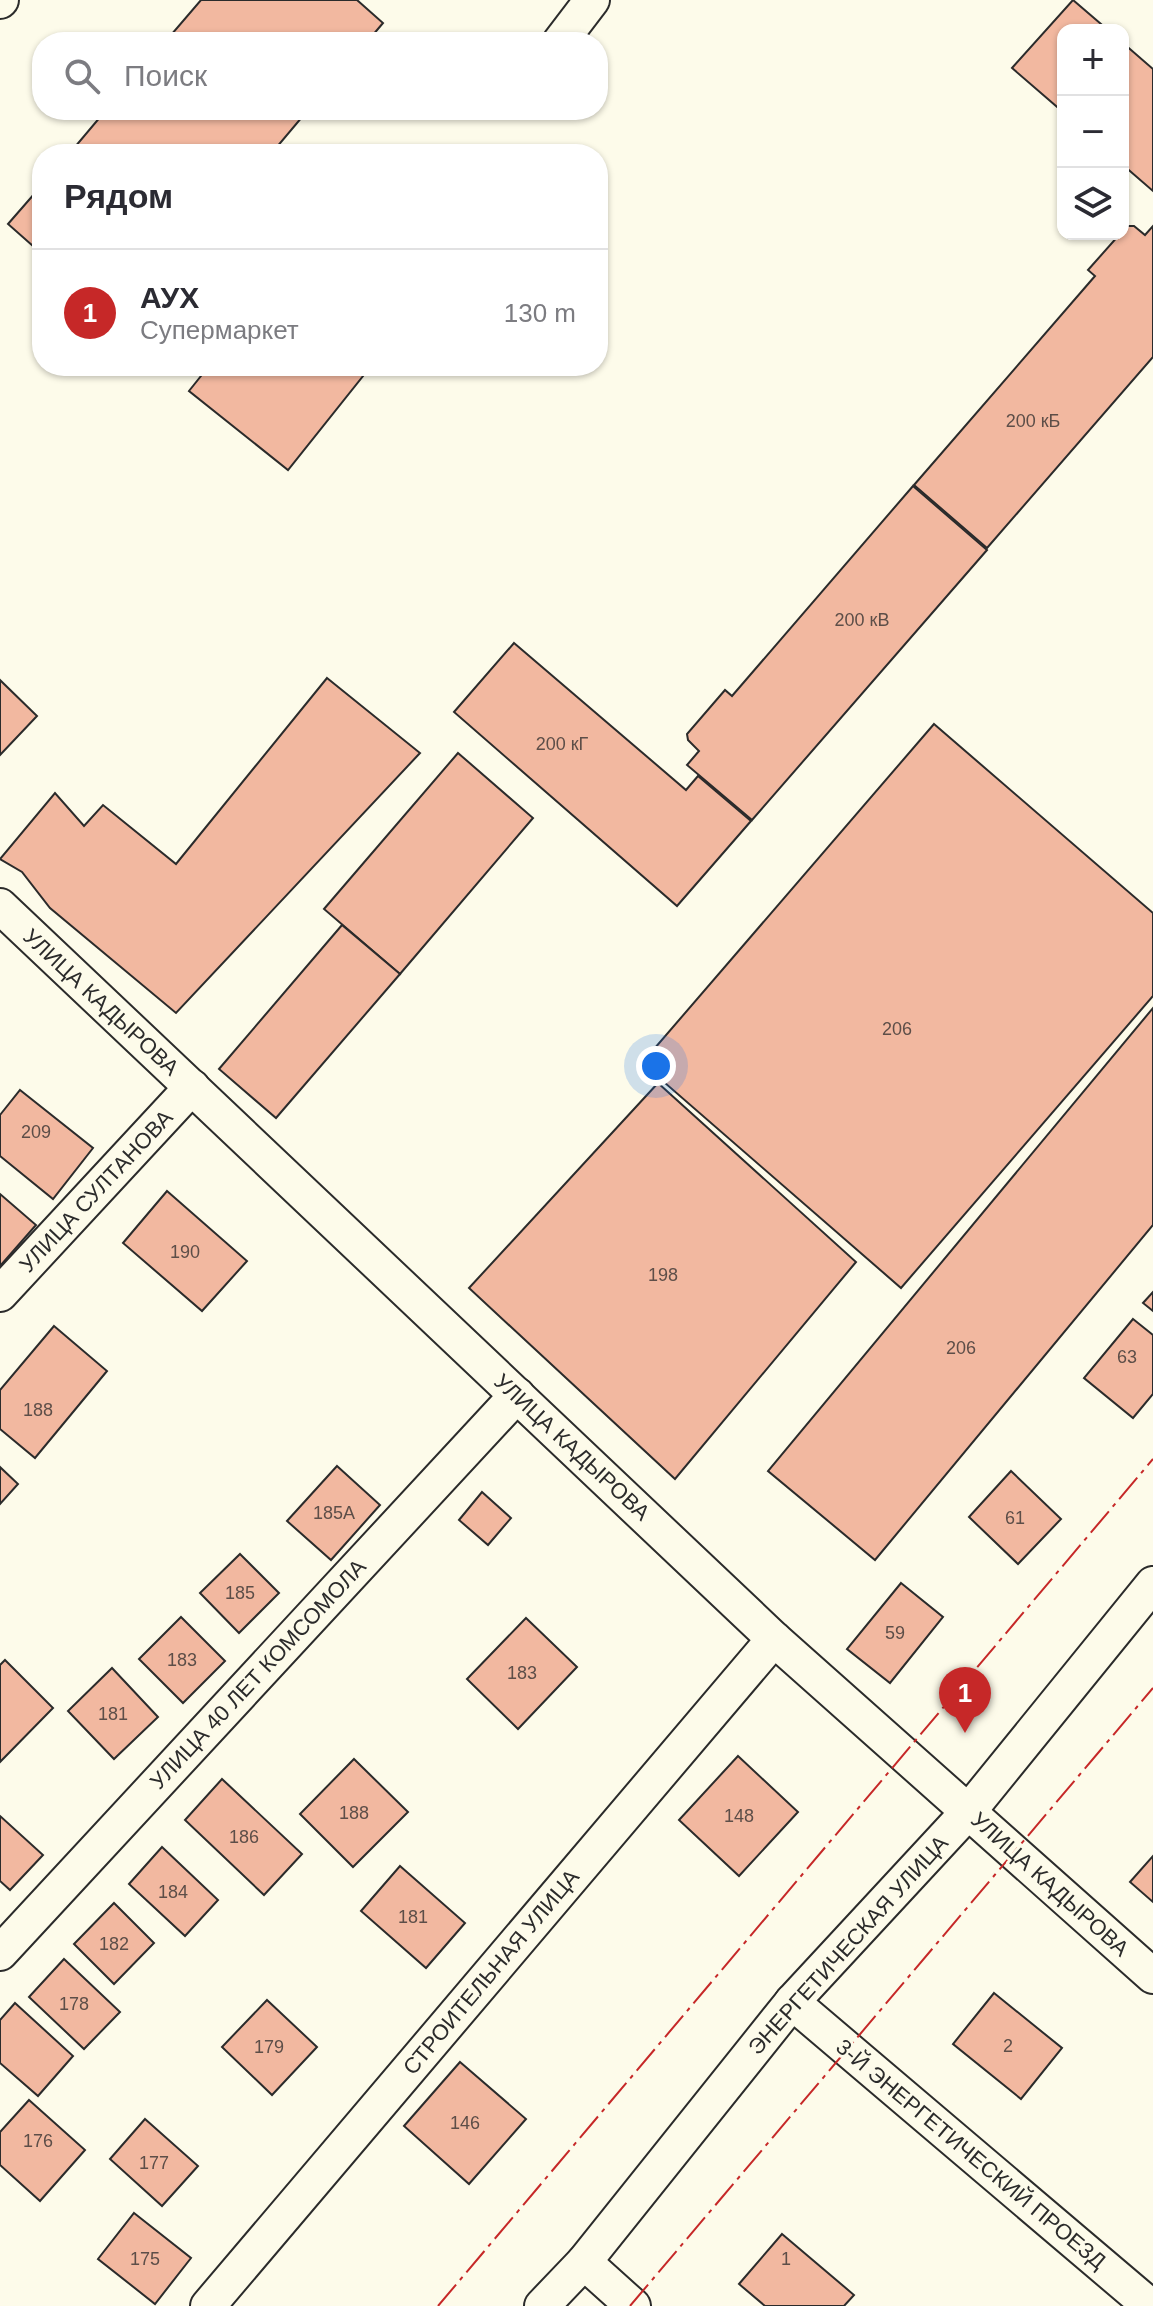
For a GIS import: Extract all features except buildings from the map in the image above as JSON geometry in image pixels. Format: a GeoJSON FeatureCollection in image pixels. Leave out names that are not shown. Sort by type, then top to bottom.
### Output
{"type":"FeatureCollection","features":[{"type":"Feature","properties":{"kind":"street"},"geometry":{"type":"LineString","coordinates":[[568,32],[592,0]]}},
{"type":"Feature","properties":{"kind":"street","name":"УЛИЦА КАДЫРОВА"},"geometry":{"type":"LineString","coordinates":[[0,906],[774,1639],[1153,1976]]}},
{"type":"Feature","properties":{"kind":"street","name":"УЛИЦА СУЛТАНОВА"},"geometry":{"type":"LineString","coordinates":[[0,1294],[192,1087]]}},
{"type":"Feature","properties":{"kind":"street","name":"УЛИЦА 40 ЛЕТ КОМСОМОЛА"},"geometry":{"type":"LineString","coordinates":[[0,1953],[517,1395]]}},
{"type":"Feature","properties":{"kind":"street","name":"ЭНЕРГЕТИЧЕСКАЯ УЛИЦА"},"geometry":{"type":"LineString","coordinates":[[542,2306],[584,2262],[792,2002],[968,1812],[1153,1584]]}},
{"type":"Feature","properties":{"kind":"street","name":"СТРОИТЕЛЬНАЯ УЛИЦА"},"geometry":{"type":"LineString","coordinates":[[208,2306],[774,1639]]}},
{"type":"Feature","properties":{"kind":"street","name":"3-Й ЭНЕРГЕТИЧЕСКИЙ ПРОЕЗД"},"geometry":{"type":"LineString","coordinates":[[792,2002],[1150,2306]]}},
{"type":"Feature","properties":{"kind":"street"},"geometry":{"type":"LineString","coordinates":[[584,2262],[633,2306]]}},
{"type":"Feature","properties":{"kind":"power"},"geometry":{"type":"LineString","coordinates":[[438,2306],[1153,1459]]}},
{"type":"Feature","properties":{"kind":"power"},"geometry":{"type":"LineString","coordinates":[[630,2306],[1153,1688]]}},
{"type":"Feature","properties":{"kind":"place","name":"АУХ"},"geometry":{"type":"Point","coordinates":[965,1733]}}]}
